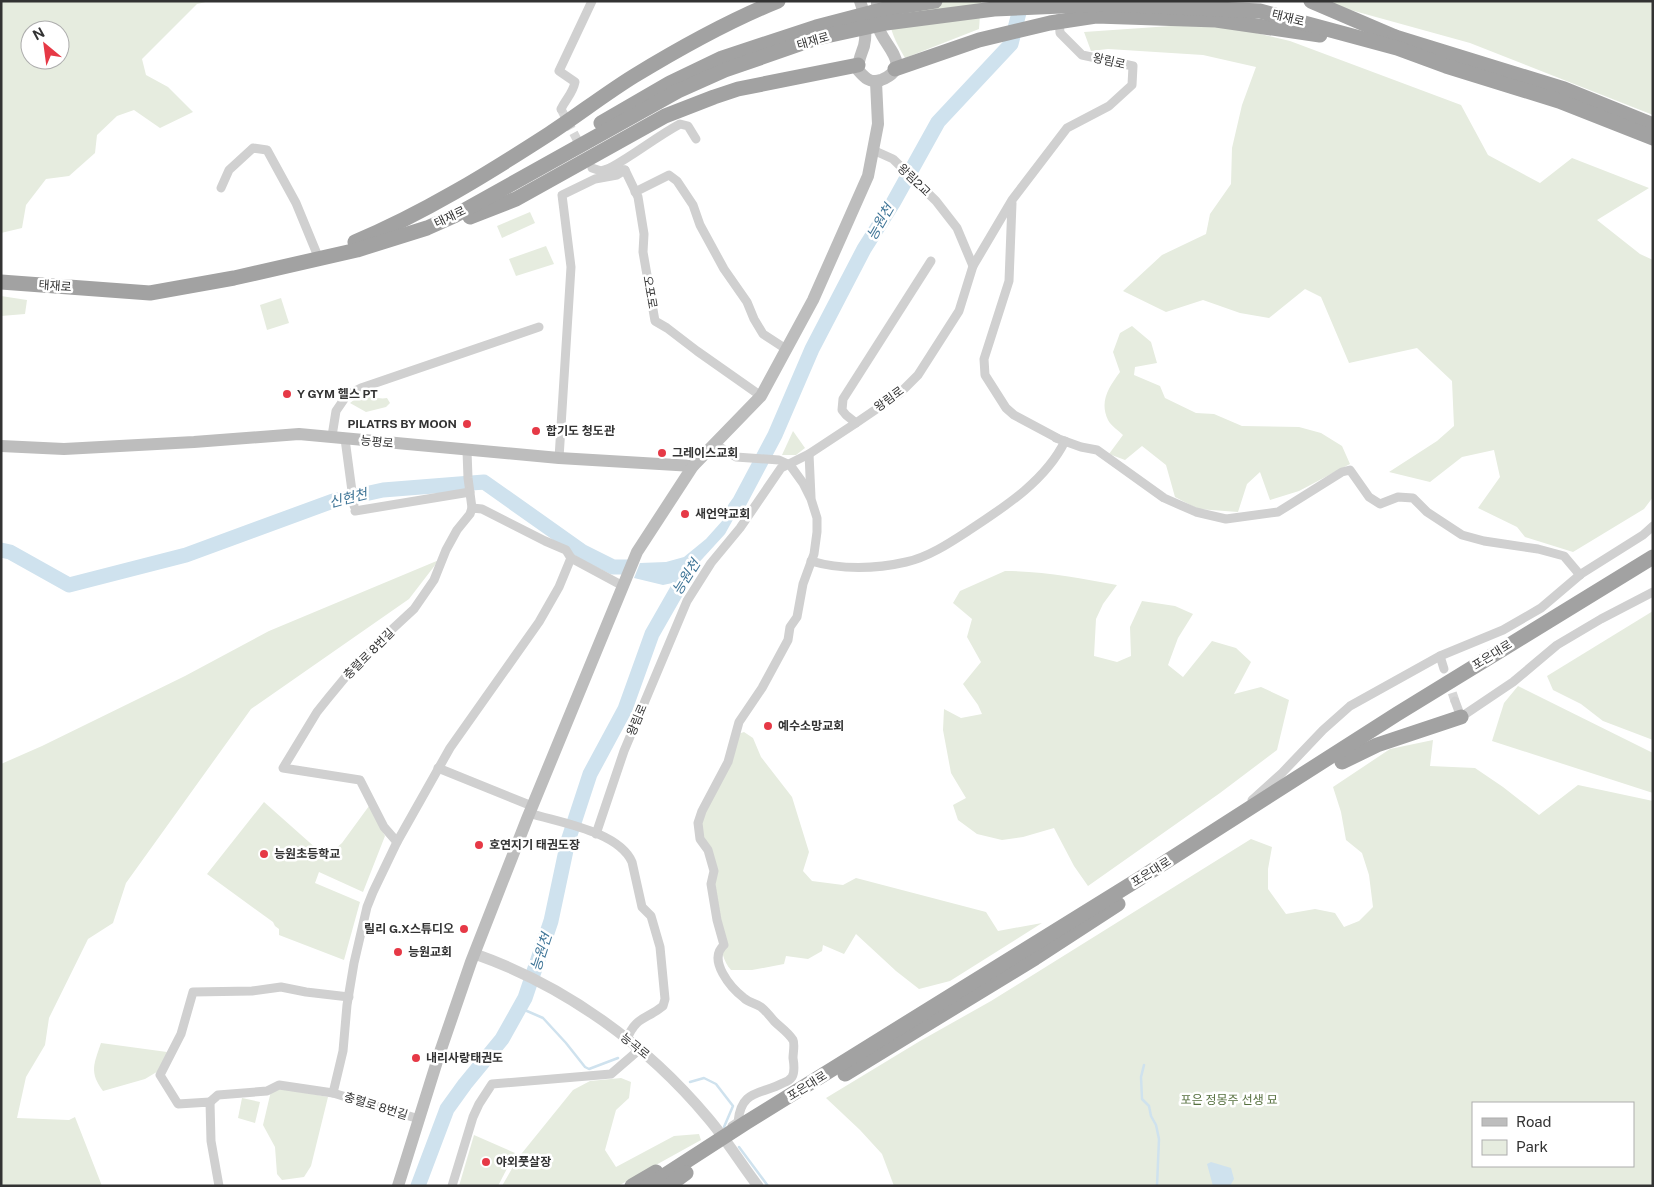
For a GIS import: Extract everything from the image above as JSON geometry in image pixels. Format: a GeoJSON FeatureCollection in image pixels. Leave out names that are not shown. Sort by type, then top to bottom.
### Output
{"type":"FeatureCollection","features":[{"type":"Feature","properties":{"kind":"highway"},"geometry":{"type":"LineString","coordinates":[[356,246],[480,178],[633,77],[720,27],[778,1]]}},
{"type":"Feature","properties":{"kind":"highway"},"geometry":{"type":"LineString","coordinates":[[817,33],[885,9],[935,1]]}},
{"type":"Feature","properties":{"kind":"highway","name":"태재로"},"geometry":{"type":"LineString","coordinates":[[1263,1],[1396,42],[1446,66],[1559,101],[1653,138]]}},
{"type":"Feature","properties":{"kind":"highway"},"geometry":{"type":"LineString","coordinates":[[1311,1],[1396,42]]}},
{"type":"Feature","properties":{"kind":"highway","name":"태재로"},"geometry":{"type":"LineString","coordinates":[[1,282],[150,293],[234,278],[356,246],[424,222],[492,190],[634,103],[722,58],[817,33],[994,10],[1108,4],[1260,11],[1396,42],[1564,89],[1653,126]]}},
{"type":"Feature","properties":{"kind":"highway"},"geometry":{"type":"LineString","coordinates":[[895,69],[939,53],[997,36],[1050,23],[1096,16],[1216,20],[1396,42]]}},
{"type":"Feature","properties":{"kind":"highway"},"geometry":{"type":"LineString","coordinates":[[356,246],[375,250],[418,237],[516,199],[665,116],[714,97],[738,89],[858,65]]}},
{"type":"Feature","properties":{"kind":"highway"},"geometry":{"type":"LineString","coordinates":[[1559,101],[1653,149]]}},
{"type":"Feature","properties":{"kind":"highway","name":"태재로"},"geometry":{"type":"LineString","coordinates":[[1,276],[66,282],[148,286],[233,273],[356,246]]}},
{"type":"Feature","properties":{"kind":"highway","name":"포은대로"},"geometry":{"type":"LineString","coordinates":[[750,1126],[1035,958],[1342,762],[1650,561]]}},
{"type":"Feature","properties":{"kind":"highway","name":"포은대로"},"geometry":{"type":"LineString","coordinates":[[750,1126],[1396,714],[1650,561]]}},
{"type":"Feature","properties":{"kind":"highway"},"geometry":{"type":"LineString","coordinates":[[1342,762],[1377,745],[1461,717]]}},
{"type":"Feature","properties":{"kind":"highway"},"geometry":{"type":"LineString","coordinates":[[632,1186],[644,1178],[699,1153],[750,1126]]}},
{"type":"Feature","properties":{"kind":"highway"},"geometry":{"type":"LineString","coordinates":[[667,1186],[686,1173],[718,1143]]}},
{"type":"Feature","properties":{"kind":"highway"},"geometry":{"type":"LineString","coordinates":[[648,1186],[699,1153]]}},
{"type":"Feature","properties":{"kind":"main road"},"geometry":{"type":"LineString","coordinates":[[860,1],[866,36],[858,59],[858,70],[866,79],[876,82],[889,77],[895,69],[897,61],[892,49],[882,37],[878,26],[877,1]]}},
{"type":"Feature","properties":{"kind":"main road"},"geometry":{"type":"LineString","coordinates":[[398,1186],[439,1055],[475,954],[534,812],[637,552],[693,466],[761,396],[813,300],[868,176],[878,124],[876,82]]}},
{"type":"Feature","properties":{"kind":"main road","name":"능평로"},"geometry":{"type":"LineString","coordinates":[[1,446],[64,449],[300,434],[467,451],[693,466]]}},
{"type":"Feature","properties":{"kind":"street"},"geometry":{"type":"LineString","coordinates":[[561,109],[573,92],[575,82],[559,71],[592,1]]}},
{"type":"Feature","properties":{"kind":"street","name":"왕림로"},"geometry":{"type":"LineString","coordinates":[[595,833],[624,751],[687,600],[711,563],[740,528],[781,468],[809,454],[856,423],[900,393],[918,375],[959,311],[973,266],[1012,200],[1067,128],[1109,106],[1132,85],[1133,66],[1082,55],[1060,33],[1059,1]]}},
{"type":"Feature","properties":{"kind":"street"},"geometry":{"type":"LineString","coordinates":[[592,168],[601,171],[610,168],[680,124],[688,126],[696,139]]}},
{"type":"Feature","properties":{"kind":"street"},"geometry":{"type":"LineString","coordinates":[[221,188],[228,170],[253,148],[268,150],[296,203],[317,254]]}},
{"type":"Feature","properties":{"kind":"street","name":"왕림2교"},"geometry":{"type":"LineString","coordinates":[[873,150],[893,159],[936,201],[957,228],[973,266]]}},
{"type":"Feature","properties":{"kind":"street"},"geometry":{"type":"LineString","coordinates":[[610,168],[625,170]]}},
{"type":"Feature","properties":{"kind":"street"},"geometry":{"type":"LineString","coordinates":[[559,458],[571,267],[562,195],[594,179],[617,175],[625,170]]}},
{"type":"Feature","properties":{"kind":"street","name":"오포로"},"geometry":{"type":"LineString","coordinates":[[625,170],[638,197],[644,234],[643,252],[654,321],[667,328],[761,396]]}},
{"type":"Feature","properties":{"kind":"street"},"geometry":{"type":"LineString","coordinates":[[635,192],[669,174],[677,180],[693,204],[700,224],[724,270],[747,302],[763,334],[786,349]]}},
{"type":"Feature","properties":{"kind":"street"},"geometry":{"type":"LineString","coordinates":[[1012,200],[1009,281],[984,359],[985,374],[1006,408],[1014,415],[1059,439],[1081,447],[1097,450],[1164,498],[1196,512],[1226,519],[1278,512],[1342,472],[1350,470],[1369,497],[1380,504],[1398,496],[1413,498],[1427,512],[1462,535],[1484,541],[1538,549],[1564,556],[1580,575]]}},
{"type":"Feature","properties":{"kind":"street"},"geometry":{"type":"LineString","coordinates":[[856,423],[842,410],[843,399],[931,261]]}},
{"type":"Feature","properties":{"kind":"street"},"geometry":{"type":"LineString","coordinates":[[332,436],[336,411],[346,395],[361,388],[539,327]]}},
{"type":"Feature","properties":{"kind":"street"},"geometry":{"type":"LineString","coordinates":[[345,439],[354,508],[470,490]]}},
{"type":"Feature","properties":{"kind":"street"},"geometry":{"type":"LineString","coordinates":[[811,561],[840,567],[875,567],[908,562],[943,547],[1020,495],[1055,459],[1059,439]]}},
{"type":"Feature","properties":{"kind":"street"},"geometry":{"type":"LineString","coordinates":[[715,444],[738,457],[779,460],[790,464],[811,499],[817,518],[817,532],[811,561],[803,584],[797,616],[790,627],[788,640],[762,688],[739,722],[728,762],[702,811],[698,823],[700,838],[708,850],[714,871],[711,884],[717,920],[724,945],[720,948],[717,958],[724,976],[739,994],[760,1006],[785,1029],[794,1041],[794,1072],[791,1078],[779,1085],[758,1092],[747,1099],[739,1110],[738,1122],[718,1143]]}},
{"type":"Feature","properties":{"kind":"street"},"geometry":{"type":"LineString","coordinates":[[467,451],[472,508],[482,509],[544,541],[566,550],[572,558],[624,586]]}},
{"type":"Feature","properties":{"kind":"street"},"geometry":{"type":"LineString","coordinates":[[809,454],[811,499]]}},
{"type":"Feature","properties":{"kind":"street","name":"충렬로 8번길"},"geometry":{"type":"LineString","coordinates":[[397,842],[384,828],[360,780],[284,768],[317,712],[329,697],[358,662],[404,620],[419,602],[434,580],[446,550],[457,530],[470,514],[472,508]]}},
{"type":"Feature","properties":{"kind":"street"},"geometry":{"type":"LineString","coordinates":[[1224,825],[1282,773],[1323,730],[1350,706],[1440,656],[1503,630],[1541,608],[1580,575],[1643,535],[1653,526]]}},
{"type":"Feature","properties":{"kind":"street","name":"충렬로 8번길"},"geometry":{"type":"LineString","coordinates":[[333,1093],[343,1051],[354,962],[367,906],[397,842],[438,768],[544,614],[572,558]]}},
{"type":"Feature","properties":{"kind":"street"},"geometry":{"type":"LineString","coordinates":[[1455,701],[1461,717],[1513,682],[1557,645],[1653,592]]}},
{"type":"Feature","properties":{"kind":"street"},"geometry":{"type":"LineString","coordinates":[[1440,656],[1444,669]]}},
{"type":"Feature","properties":{"kind":"street"},"geometry":{"type":"LineString","coordinates":[[438,768],[534,812],[609,838],[630,856],[642,907],[651,916],[660,947],[666,999],[663,1006],[632,1027],[628,1039]]}},
{"type":"Feature","properties":{"kind":"street","name":"능곡로"},"geometry":{"type":"LineString","coordinates":[[475,954],[513,970],[577,1002],[628,1039],[676,1081],[710,1120],[718,1143],[758,1186]]}},
{"type":"Feature","properties":{"kind":"street","name":"충렬로 8번길"},"geometry":{"type":"LineString","coordinates":[[349,997],[281,987],[252,991],[193,992],[181,1034],[160,1075],[178,1104],[210,1102],[218,1095],[267,1091],[279,1085],[333,1093],[419,1119]]}},
{"type":"Feature","properties":{"kind":"street"},"geometry":{"type":"LineString","coordinates":[[452,1186],[473,1117],[492,1084],[612,1074],[640,1049]]}},
{"type":"Feature","properties":{"kind":"street"},"geometry":{"type":"LineString","coordinates":[[210,1102],[211,1141],[219,1186]]}},
{"type":"Feature","properties":{"kind":"green space"},"geometry":{"type":"Polygon","coordinates":[[[1,1],[210,1],[197,4],[142,59],[146,75],[168,87],[193,112],[160,128],[134,110],[117,116],[97,135],[95,153],[69,176],[46,179],[26,205],[22,228],[1,233],[1,1]]]}},
{"type":"Feature","properties":{"kind":"green space"},"geometry":{"type":"Polygon","coordinates":[[[887,1],[981,1],[979,29],[905,58],[892,31],[887,1]]]}},
{"type":"Feature","properties":{"kind":"green space"},"geometry":{"type":"Polygon","coordinates":[[[1318,1],[1653,1],[1653,115],[1470,43],[1318,1]]]}},
{"type":"Feature","properties":{"kind":"green space"},"geometry":{"type":"Polygon","coordinates":[[[1214,23],[1290,41],[1461,105],[1488,155],[1540,183],[1572,158],[1649,188],[1597,220],[1640,254],[1653,260],[1653,497],[1644,509],[1573,552],[1525,537],[1517,527],[1478,508],[1500,477],[1494,450],[1462,457],[1430,482],[1389,472],[1437,441],[1454,426],[1452,381],[1417,348],[1349,363],[1321,297],[1305,289],[1269,318],[1240,313],[1203,300],[1166,312],[1123,291],[1162,255],[1206,234],[1210,214],[1231,184],[1232,148],[1242,105],[1256,67],[1203,55],[1108,49],[1091,51],[1084,32],[1214,23]]]}},
{"type":"Feature","properties":{"kind":"green space"},"geometry":{"type":"Polygon","coordinates":[[[530,212],[535,223],[502,238],[497,226],[530,212]]]}},
{"type":"Feature","properties":{"kind":"green space"},"geometry":{"type":"Polygon","coordinates":[[[546,246],[554,264],[516,276],[509,259],[546,246]]]}},
{"type":"Feature","properties":{"kind":"green space"},"geometry":{"type":"Polygon","coordinates":[[[1,296],[27,300],[25,314],[1,316],[1,296]]]}},
{"type":"Feature","properties":{"kind":"green space"},"geometry":{"type":"Polygon","coordinates":[[[281,298],[289,323],[267,330],[260,305],[281,298]]]}},
{"type":"Feature","properties":{"kind":"green space"},"geometry":{"type":"Polygon","coordinates":[[[1132,326],[1151,342],[1157,363],[1135,367],[1134,375],[1160,386],[1165,398],[1196,413],[1214,414],[1242,426],[1299,427],[1321,433],[1342,446],[1350,464],[1299,491],[1270,500],[1260,472],[1247,484],[1238,512],[1198,509],[1175,497],[1166,465],[1142,446],[1125,460],[1109,454],[1123,435],[1109,422],[1105,413],[1106,394],[1120,372],[1113,352],[1120,333],[1132,326]]]}},
{"type":"Feature","properties":{"kind":"green space"},"geometry":{"type":"Polygon","coordinates":[[[362,394],[387,398],[390,403],[386,407],[366,412],[350,403],[362,394]]]}},
{"type":"Feature","properties":{"kind":"green space"},"geometry":{"type":"Polygon","coordinates":[[[793,431],[805,448],[796,455],[782,455],[793,431]]]}},
{"type":"Feature","properties":{"kind":"green space"},"geometry":{"type":"Polygon","coordinates":[[[484,482],[522,510],[484,490],[472,489],[472,483],[484,482]]]}},
{"type":"Feature","properties":{"kind":"green space"},"geometry":{"type":"Polygon","coordinates":[[[439,560],[409,599],[251,709],[126,883],[113,923],[88,939],[49,1018],[45,1045],[26,1077],[17,1118],[69,1120],[75,1117],[102,1186],[1,1186],[1,764],[185,676],[269,631],[439,560]]]}},
{"type":"Feature","properties":{"kind":"green space"},"geometry":{"type":"Polygon","coordinates":[[[1005,571],[1075,577],[1117,585],[1103,604],[1096,619],[1094,656],[1117,662],[1131,656],[1130,627],[1142,601],[1175,606],[1193,614],[1178,638],[1168,665],[1183,677],[1212,641],[1236,648],[1251,662],[1234,694],[1261,687],[1289,700],[1277,750],[1220,793],[1088,886],[1074,866],[1054,828],[1023,837],[1002,840],[977,834],[958,820],[953,805],[966,798],[951,773],[943,730],[944,709],[961,718],[982,714],[963,684],[981,662],[967,637],[972,619],[953,603],[960,591],[1005,571]]]}},
{"type":"Feature","properties":{"kind":"green space"},"geometry":{"type":"Polygon","coordinates":[[[1653,611],[1653,740],[1603,721],[1581,704],[1553,690],[1547,676],[1653,611]]]}},
{"type":"Feature","properties":{"kind":"green space"},"geometry":{"type":"Polygon","coordinates":[[[1518,686],[1653,753],[1653,793],[1492,741],[1504,703],[1518,686]]]}},
{"type":"Feature","properties":{"kind":"green space"},"geometry":{"type":"Polygon","coordinates":[[[744,732],[753,738],[761,757],[792,797],[809,852],[803,871],[812,881],[843,885],[856,878],[986,912],[998,931],[1042,923],[950,981],[919,989],[896,971],[856,934],[844,954],[823,945],[822,951],[808,959],[786,956],[784,964],[752,970],[731,970],[726,963],[721,945],[716,895],[701,822],[738,734],[744,732]]]}},
{"type":"Feature","properties":{"kind":"green space","name":"포은 정몽주 선생 묘"},"geometry":{"type":"Polygon","coordinates":[[[1433,740],[1430,766],[1475,768],[1539,815],[1578,785],[1653,801],[1653,1186],[894,1186],[882,1154],[826,1098],[991,1001],[1251,839],[1272,847],[1268,869],[1268,889],[1286,914],[1315,909],[1335,913],[1344,927],[1359,921],[1373,907],[1369,875],[1362,853],[1346,840],[1341,812],[1333,787],[1390,749],[1433,740]]]}},
{"type":"Feature","properties":{"kind":"green space"},"geometry":{"type":"Polygon","coordinates":[[[264,802],[327,856],[342,843],[369,806],[385,836],[363,892],[319,872],[315,883],[360,902],[344,960],[279,935],[279,929],[273,922],[207,874],[264,802]]]}},
{"type":"Feature","properties":{"kind":"green space"},"geometry":{"type":"Polygon","coordinates":[[[101,1043],[167,1052],[160,1070],[145,1079],[103,1091],[94,1073],[96,1057],[101,1043]]]}},
{"type":"Feature","properties":{"kind":"green space"},"geometry":{"type":"Polygon","coordinates":[[[621,1078],[631,1082],[629,1098],[616,1110],[605,1150],[616,1167],[674,1136],[699,1134],[701,1140],[618,1186],[502,1186],[518,1158],[573,1090],[590,1081],[621,1078]]]}},
{"type":"Feature","properties":{"kind":"green space"},"geometry":{"type":"Polygon","coordinates":[[[280,1088],[328,1097],[311,1166],[304,1177],[282,1180],[277,1174],[275,1147],[263,1125],[271,1091],[280,1088]]]}},
{"type":"Feature","properties":{"kind":"green space"},"geometry":{"type":"Polygon","coordinates":[[[242,1098],[260,1102],[255,1123],[238,1118],[242,1098]]]}},
{"type":"Feature","properties":{"kind":"green space"},"geometry":{"type":"Polygon","coordinates":[[[474,1135],[515,1153],[498,1186],[459,1186],[474,1135]]]}},
{"type":"Feature","properties":{"kind":"water"},"geometry":{"type":"Polygon","coordinates":[[[749,485],[740,507],[725,534],[682,581],[663,585],[634,578],[640,563],[666,562],[684,557],[706,539],[740,501],[749,485]]]}},
{"type":"Feature","properties":{"kind":"water"},"geometry":{"type":"Polygon","coordinates":[[[1211,1162],[1231,1168],[1234,1179],[1230,1186],[1213,1186],[1207,1164],[1211,1162]]]}},
{"type":"Feature","properties":{"kind":"waterway","name":"능원천"},"geometry":{"type":"LineString","coordinates":[[735,508],[775,435],[812,349],[864,249],[893,203],[938,122],[1011,44],[1022,1]]}},
{"type":"Feature","properties":{"kind":"waterway","name":"신현천"},"geometry":{"type":"LineString","coordinates":[[1,550],[10,552],[69,585],[186,555],[333,501],[383,490],[484,482],[583,552],[613,567],[628,567]]}},
{"type":"Feature","properties":{"kind":"waterway","name":"능원천"},"geometry":{"type":"LineString","coordinates":[[418,1186],[447,1109],[502,1039],[525,998],[551,921],[568,841],[590,774],[625,709],[652,634],[692,564]]}},
{"type":"Feature","properties":{"kind":"waterway"},"geometry":{"type":"LineString","coordinates":[[520,1008],[543,1018],[585,1067],[589,1069],[618,1058]]}},
{"type":"Feature","properties":{"kind":"waterway"},"geometry":{"type":"LineString","coordinates":[[1144,1065],[1141,1077],[1142,1099],[1149,1106],[1159,1139],[1157,1186]]}},
{"type":"Feature","properties":{"kind":"waterway"},"geometry":{"type":"LineString","coordinates":[[690,1082],[704,1078],[716,1084],[733,1106],[724,1127]]}},
{"type":"Feature","properties":{"kind":"waterway"},"geometry":{"type":"LineString","coordinates":[[739,1147],[768,1186]]}},
{"type":"Feature","properties":{"kind":"tunnel"},"geometry":{"type":"LineString","coordinates":[[561,109],[582,149]]}},
{"type":"Feature","properties":{"kind":"tunnel"},"geometry":{"type":"LineString","coordinates":[[1448,680],[1455,701]]}},
{"type":"Feature","properties":{"kind":"place","name":"Y GYM 헬스 PT"},"geometry":{"type":"Point","coordinates":[287,394]}},
{"type":"Feature","properties":{"kind":"place","name":"PILATRS BY MOON"},"geometry":{"type":"Point","coordinates":[467,424]}},
{"type":"Feature","properties":{"kind":"place","name":"합기도 청도관"},"geometry":{"type":"Point","coordinates":[536,431]}},
{"type":"Feature","properties":{"kind":"place","name":"그레이스교회"},"geometry":{"type":"Point","coordinates":[662,453]}},
{"type":"Feature","properties":{"kind":"place","name":"새언약교회"},"geometry":{"type":"Point","coordinates":[685,514]}},
{"type":"Feature","properties":{"kind":"place","name":"예수소망교회"},"geometry":{"type":"Point","coordinates":[768,726]}},
{"type":"Feature","properties":{"kind":"place","name":"호연지기 태권도장"},"geometry":{"type":"Point","coordinates":[479,845]}},
{"type":"Feature","properties":{"kind":"place","name":"능원초등학교"},"geometry":{"type":"Point","coordinates":[264,854]}},
{"type":"Feature","properties":{"kind":"place","name":"릴리 G.X스튜디오"},"geometry":{"type":"Point","coordinates":[464,929]}},
{"type":"Feature","properties":{"kind":"place","name":"능원교회"},"geometry":{"type":"Point","coordinates":[398,952]}},
{"type":"Feature","properties":{"kind":"place","name":"내리사랑태권도"},"geometry":{"type":"Point","coordinates":[416,1058]}},
{"type":"Feature","properties":{"kind":"place","name":"야외풋살장"},"geometry":{"type":"Point","coordinates":[486,1162]}}]}
